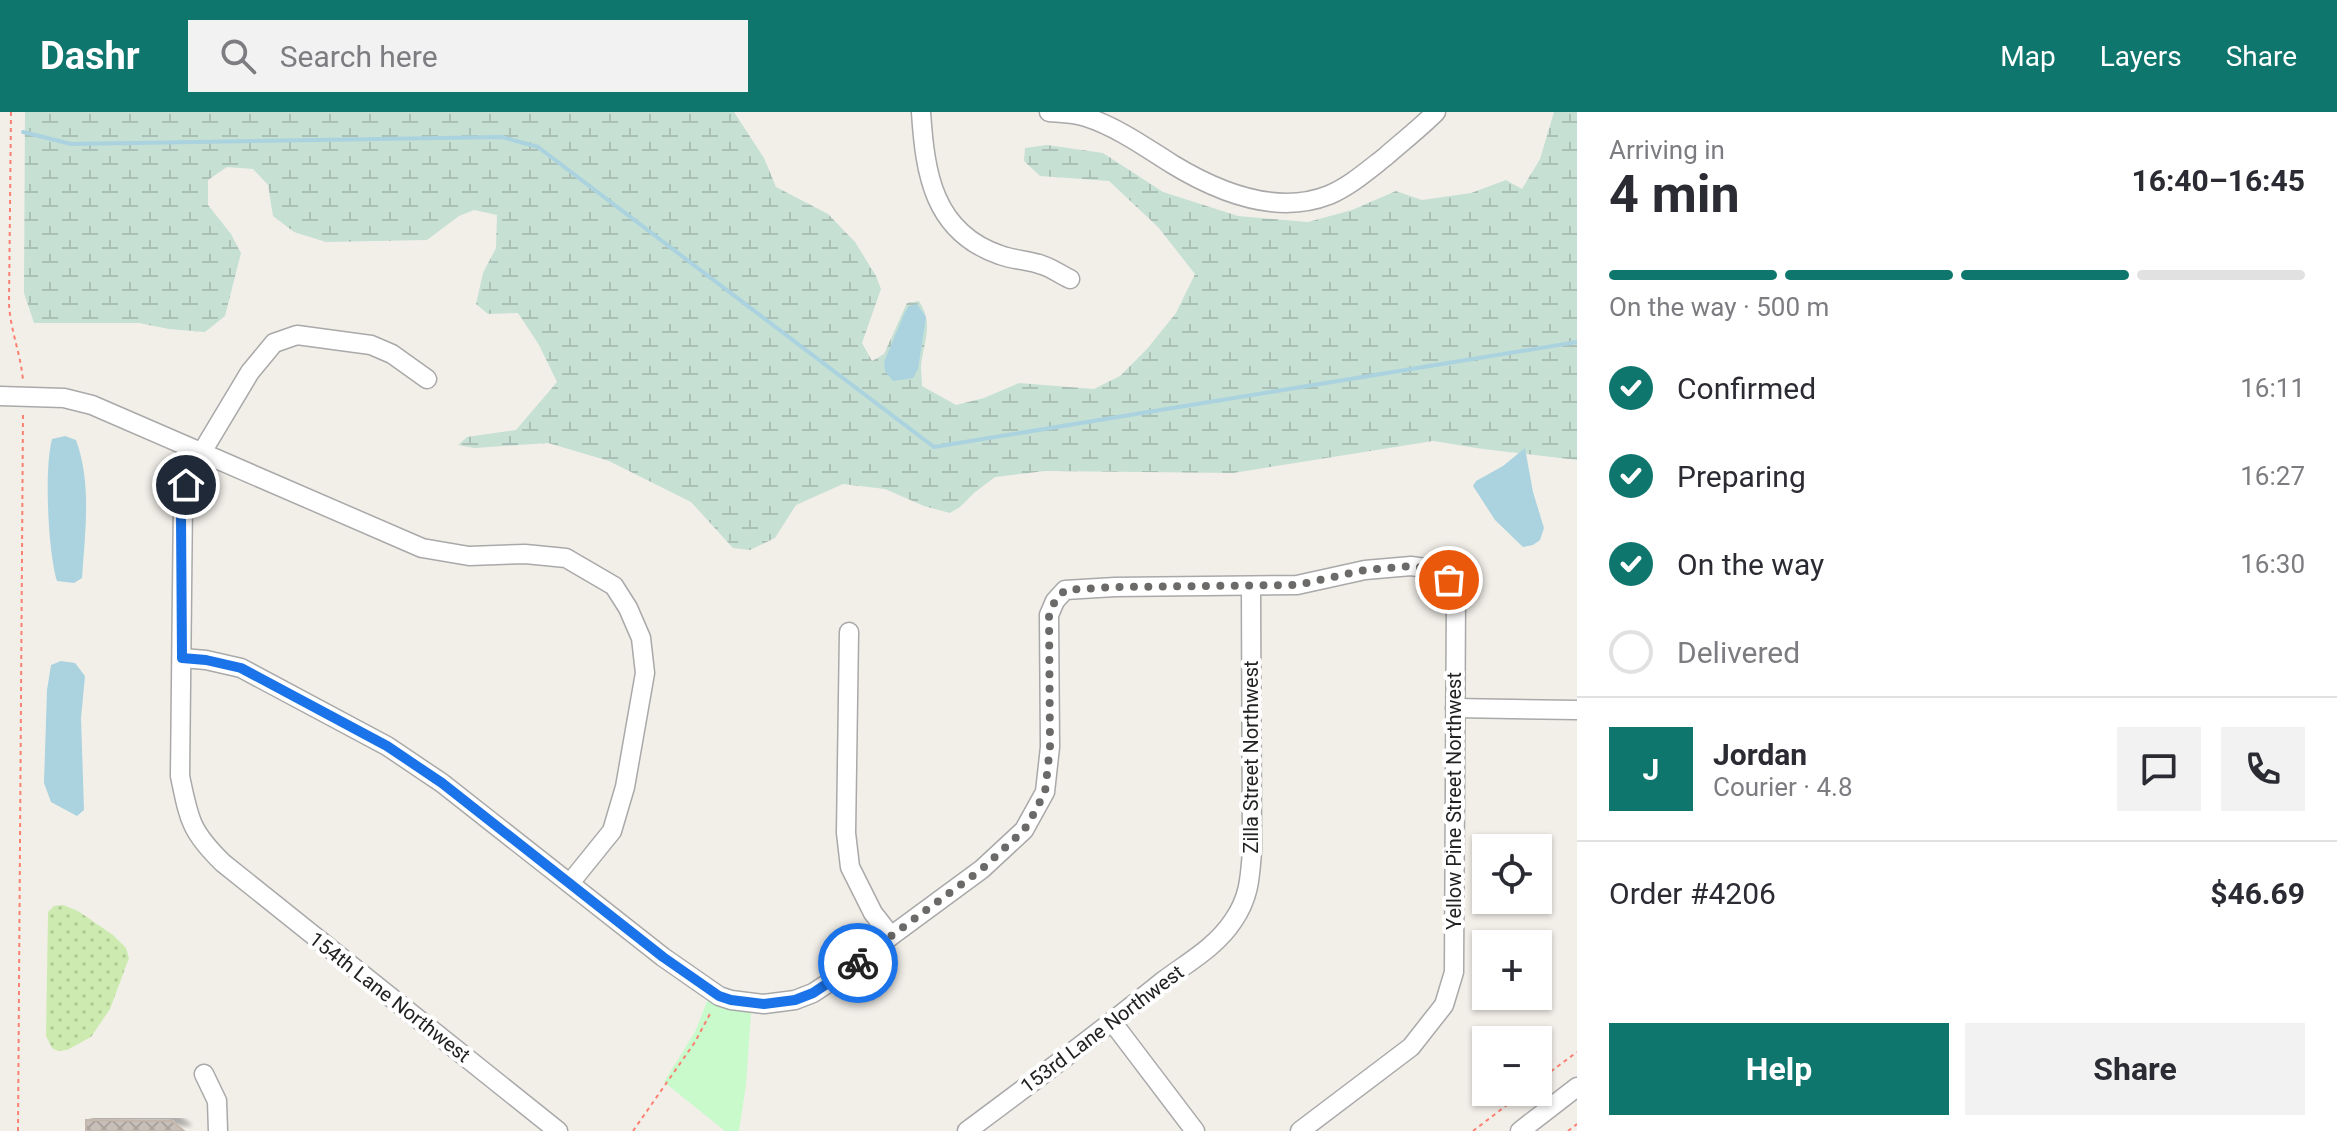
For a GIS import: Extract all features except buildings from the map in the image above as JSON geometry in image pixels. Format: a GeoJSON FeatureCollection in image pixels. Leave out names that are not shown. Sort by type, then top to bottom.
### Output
{"type":"FeatureCollection","features":[{"type":"Feature","properties":{"kind":"street"},"geometry":{"type":"LineString","coordinates":[[921,112],[924,157],[930,183],[956,229],[989,251],[1043,265],[1070,279]]}},
{"type":"Feature","properties":{"kind":"street"},"geometry":{"type":"LineString","coordinates":[[1049,112],[1086,117],[1139,142],[1212,186],[1236,195],[1262,201],[1301,202],[1329,195],[1354,182],[1436,112]]}},
{"type":"Feature","properties":{"kind":"street","name":"154th Lane Northwest"},"geometry":{"type":"LineString","coordinates":[[427,379],[392,354],[371,345],[297,335],[274,343],[250,372],[186,485],[181,517],[180,776],[189,820],[206,846],[223,863],[558,1131]]}},
{"type":"Feature","properties":{"kind":"street"},"geometry":{"type":"LineString","coordinates":[[0,396],[78,400],[422,548],[469,556],[525,554],[566,558],[614,586],[641,638],[645,673],[625,787],[612,831],[570,883]]}},
{"type":"Feature","properties":{"kind":"street","name":"Yellow Pine Street Northwest"},"geometry":{"type":"LineString","coordinates":[[1251,586],[1297,585],[1365,570],[1411,566],[1440,570],[1456,594],[1454,972],[1444,1005],[1411,1047],[1300,1131]]}},
{"type":"Feature","properties":{"kind":"street"},"geometry":{"type":"LineString","coordinates":[[182,658],[241,668],[387,746],[442,783],[663,957],[719,996],[764,1004],[795,1000],[813,993],[854,966],[982,869],[1024,830],[1045,792],[1050,747],[1049,615],[1064,591],[1115,587],[1251,586]]}},
{"type":"Feature","properties":{"kind":"street","name":"Zilla Street Northwest"},"geometry":{"type":"LineString","coordinates":[[1232,923],[1248,892],[1252,851],[1251,586]]}},
{"type":"Feature","properties":{"kind":"street"},"geometry":{"type":"LineString","coordinates":[[849,632],[846,833],[850,867],[873,913],[891,936]]}},
{"type":"Feature","properties":{"kind":"street"},"geometry":{"type":"LineString","coordinates":[[1455,708],[1577,710]]}},
{"type":"Feature","properties":{"kind":"street","name":"153rd Lane Northwest"},"geometry":{"type":"LineString","coordinates":[[967,1131],[1210,947],[1232,923]]}},
{"type":"Feature","properties":{"kind":"street"},"geometry":{"type":"LineString","coordinates":[[1113,1023],[1195,1131]]}},
{"type":"Feature","properties":{"kind":"street"},"geometry":{"type":"LineString","coordinates":[[204,1074],[217,1101],[218,1131]]}},
{"type":"Feature","properties":{"kind":"street"},"geometry":{"type":"LineString","coordinates":[[1520,1131],[1577,1087]]}},
{"type":"Feature","properties":{"kind":"path"},"geometry":{"type":"LineString","coordinates":[[11,112],[9,303],[23,383]]}},
{"type":"Feature","properties":{"kind":"path"},"geometry":{"type":"LineString","coordinates":[[18,1131],[23,410]]}},
{"type":"Feature","properties":{"kind":"path"},"geometry":{"type":"LineString","coordinates":[[633,1131],[695,1042],[719,996]]}},
{"type":"Feature","properties":{"kind":"path"},"geometry":{"type":"LineString","coordinates":[[1552,1071],[1577,1052]]}},
{"type":"Feature","properties":{"kind":"path"},"geometry":{"type":"LineString","coordinates":[[1473,1131],[1506,1106]]}},
{"type":"Feature","properties":{"kind":"path"},"geometry":{"type":"LineString","coordinates":[[1568,1131],[1577,1124]]}},
{"type":"Feature","properties":{"kind":"green space"},"geometry":{"type":"Polygon","coordinates":[[[25,112],[734,112],[764,158],[776,187],[828,214],[855,242],[876,276],[881,289],[862,343],[872,361],[884,354],[907,303],[919,301],[927,325],[921,366],[922,386],[956,405],[984,398],[1019,383],[1094,389],[1120,376],[1176,313],[1195,274],[1158,227],[1109,181],[1040,176],[1024,161],[1025,148],[1047,145],[1103,153],[1163,192],[1238,216],[1308,222],[1352,210],[1396,191],[1422,200],[1471,193],[1506,180],[1522,189],[1540,159],[1554,112],[1577,112],[1577,460],[1433,441],[1233,473],[1045,471],[995,477],[950,513],[924,506],[885,489],[843,484],[796,505],[775,538],[750,550],[733,548],[691,502],[609,461],[548,443],[475,448],[458,445],[467,437],[516,430],[557,382],[539,345],[518,313],[488,314],[476,304],[483,273],[496,248],[497,215],[474,210],[459,216],[427,240],[326,242],[294,232],[273,216],[268,185],[253,169],[227,167],[208,180],[208,205],[231,234],[241,253],[225,316],[205,332],[139,323],[34,323],[24,293],[25,112]]]}},
{"type":"Feature","properties":{"kind":"green space"},"geometry":{"type":"Polygon","coordinates":[[[63,905],[78,911],[113,935],[126,948],[129,958],[110,1009],[91,1037],[67,1050],[58,1051],[52,1048],[46,1036],[48,912],[54,906],[63,905]]]}},
{"type":"Feature","properties":{"kind":"green space"},"geometry":{"type":"Polygon","coordinates":[[[708,999],[727,1008],[751,1013],[739,1131],[725,1131],[664,1082],[695,1032],[708,999]]]}},
{"type":"Feature","properties":{"kind":"water"},"geometry":{"type":"Polygon","coordinates":[[[917,304],[926,317],[918,369],[913,378],[893,381],[885,371],[884,362],[905,312],[909,306],[917,304]]]}},
{"type":"Feature","properties":{"kind":"water"},"geometry":{"type":"Polygon","coordinates":[[[65,436],[76,440],[86,491],[82,578],[74,583],[57,581],[49,531],[52,439],[65,436]]]}},
{"type":"Feature","properties":{"kind":"water"},"geometry":{"type":"Polygon","coordinates":[[[1525,448],[1544,528],[1540,540],[1523,547],[1495,520],[1473,486],[1525,448]]]}},
{"type":"Feature","properties":{"kind":"water"},"geometry":{"type":"Polygon","coordinates":[[[61,661],[75,663],[85,676],[81,718],[84,810],[77,816],[51,802],[44,783],[47,690],[51,665],[61,661]]]}},
{"type":"Feature","properties":{"kind":"waterway"},"geometry":{"type":"LineString","coordinates":[[23,132],[71,144],[502,137],[538,147],[934,447],[1577,342]]}},
{"type":"Feature","properties":{"kind":"way so far"},"geometry":{"type":"LineString","coordinates":[[858,963],[982,869],[1024,830],[1032,817],[1045,792],[1050,747],[1049,615],[1055,601],[1065,590],[1297,585],[1365,570],[1411,566],[1440,570],[1449,580]]}},
{"type":"Feature","properties":{"kind":"route"},"geometry":{"type":"LineString","coordinates":[[186,485],[181,517],[182,658],[241,668],[387,746],[442,783],[663,957],[719,996],[764,1004],[795,1000],[813,993],[858,963]]}}]}
